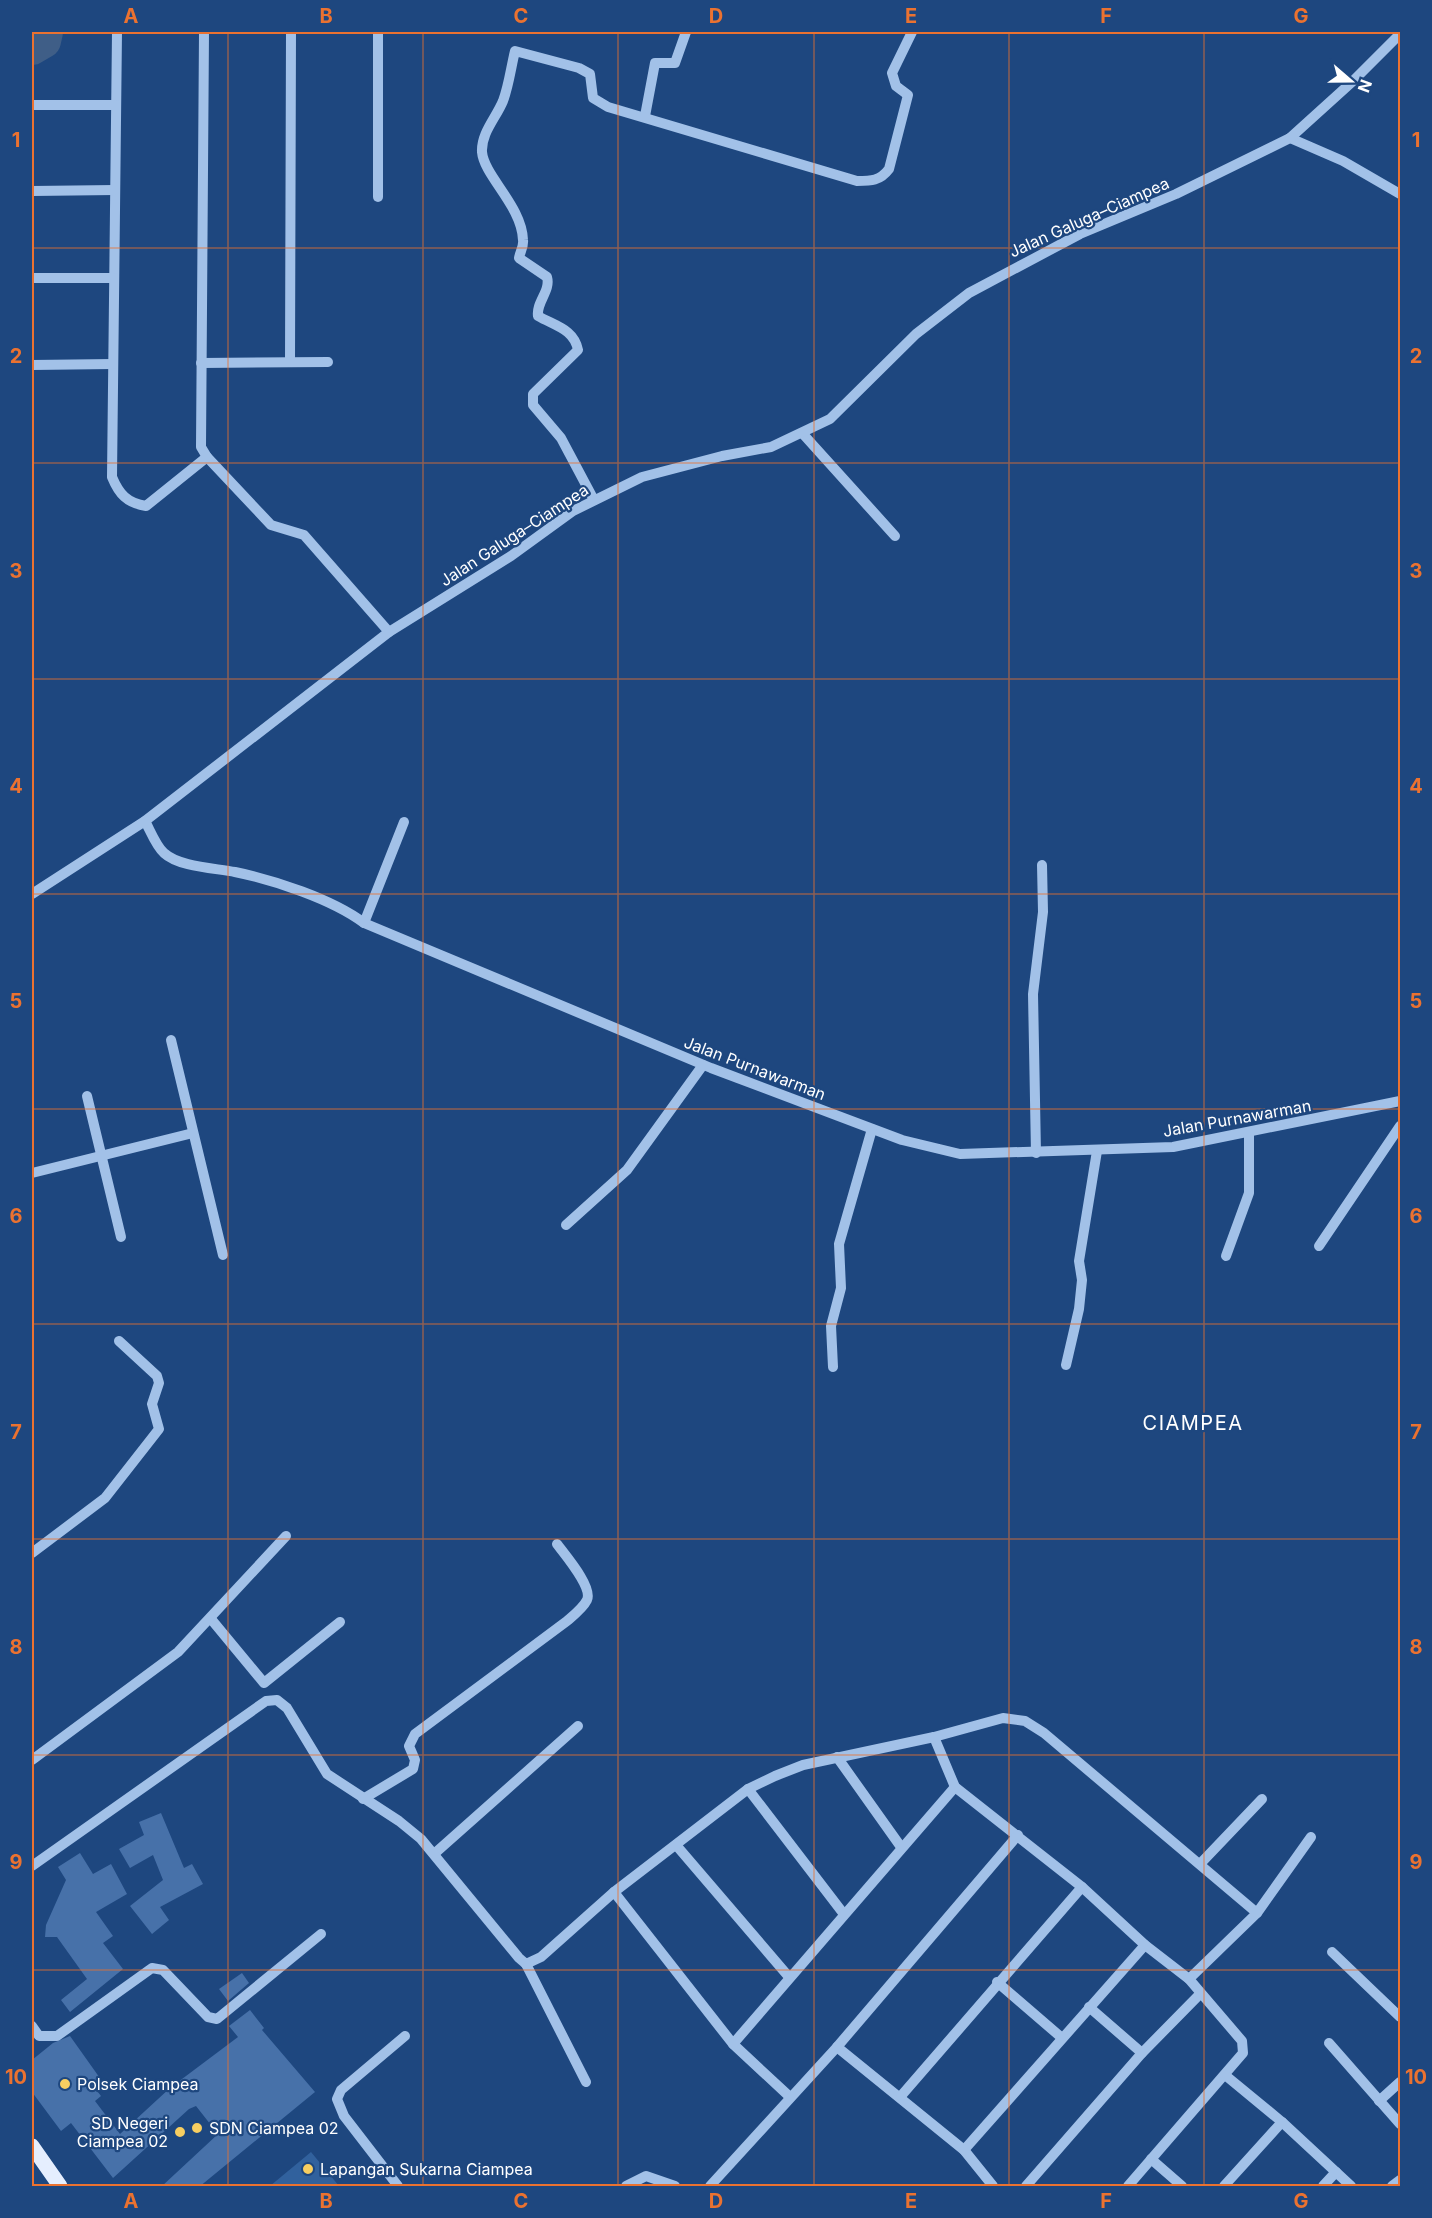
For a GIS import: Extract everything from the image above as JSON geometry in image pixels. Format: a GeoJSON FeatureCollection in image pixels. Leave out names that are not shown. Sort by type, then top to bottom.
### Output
{"type":"FeatureCollection","features":[{"type":"Feature","properties":{"kind":"main road"},"geometry":{"type":"LineString","coordinates":[[32,2146],[60,2187]]}},
{"type":"Feature","properties":{"kind":"street"},"geometry":{"type":"LineString","coordinates":[[117,32],[112,477],[119,493],[134,504],[146,506],[207,458]]}},
{"type":"Feature","properties":{"kind":"street"},"geometry":{"type":"LineString","coordinates":[[204,32],[201,447],[207,458],[271,525],[304,535],[388,632]]}},
{"type":"Feature","properties":{"kind":"street"},"geometry":{"type":"LineString","coordinates":[[290,362],[291,32]]}},
{"type":"Feature","properties":{"kind":"street"},"geometry":{"type":"LineString","coordinates":[[378,32],[378,197]]}},
{"type":"Feature","properties":{"kind":"street"},"geometry":{"type":"LineString","coordinates":[[645,116],[655,63],[675,63],[686,32]]}},
{"type":"Feature","properties":{"kind":"street"},"geometry":{"type":"LineString","coordinates":[[594,500],[561,438],[533,405],[533,394],[550,381],[578,350],[577,343],[572,334],[538,316],[537,310],[548,286],[547,278],[519,258],[524,241],[518,219],[508,196],[484,162],[483,141],[503,101],[515,51],[579,68],[590,74],[593,98],[608,107],[645,116],[704,138],[857,181],[872,181],[884,176],[892,158],[908,95],[896,86],[892,73],[912,32]]}},
{"type":"Feature","properties":{"kind":"street","name":"Jalan Galuga–Ciampea"},"geometry":{"type":"LineString","coordinates":[[32,894],[145,820],[388,632],[511,556],[573,511],[642,477],[722,456],[771,447],[803,434],[830,419],[916,334],[969,293],[1080,234],[1176,195],[1290,138],[1401,34]]}},
{"type":"Feature","properties":{"kind":"street"},"geometry":{"type":"LineString","coordinates":[[32,105],[116,105]]}},
{"type":"Feature","properties":{"kind":"street"},"geometry":{"type":"LineString","coordinates":[[1290,138],[1343,161],[1401,194]]}},
{"type":"Feature","properties":{"kind":"street"},"geometry":{"type":"LineString","coordinates":[[32,191],[115,190]]}},
{"type":"Feature","properties":{"kind":"street"},"geometry":{"type":"LineString","coordinates":[[32,278],[114,278]]}},
{"type":"Feature","properties":{"kind":"street"},"geometry":{"type":"LineString","coordinates":[[201,363],[328,362]]}},
{"type":"Feature","properties":{"kind":"street"},"geometry":{"type":"LineString","coordinates":[[32,365],[113,364]]}},
{"type":"Feature","properties":{"kind":"street"},"geometry":{"type":"LineString","coordinates":[[803,434],[895,536]]}},
{"type":"Feature","properties":{"kind":"street","name":"Jalan Purnawarman"},"geometry":{"type":"LineString","coordinates":[[145,820],[164,853],[193,865],[259,878],[295,891],[351,914],[364,923],[703,1065],[921,1146],[960,1154],[1173,1147],[1401,1101]]}},
{"type":"Feature","properties":{"kind":"street"},"geometry":{"type":"LineString","coordinates":[[364,923],[404,822]]}},
{"type":"Feature","properties":{"kind":"street"},"geometry":{"type":"LineString","coordinates":[[1036,1153],[1033,994],[1042,912],[1042,865]]}},
{"type":"Feature","properties":{"kind":"street"},"geometry":{"type":"LineString","coordinates":[[171,1040],[223,1255]]}},
{"type":"Feature","properties":{"kind":"street"},"geometry":{"type":"LineString","coordinates":[[566,1224],[627,1170],[703,1065]]}},
{"type":"Feature","properties":{"kind":"street"},"geometry":{"type":"LineString","coordinates":[[87,1096],[121,1237]]}},
{"type":"Feature","properties":{"kind":"street"},"geometry":{"type":"LineString","coordinates":[[1319,1246],[1401,1126]]}},
{"type":"Feature","properties":{"kind":"street"},"geometry":{"type":"LineString","coordinates":[[833,1367],[831,1326],[841,1288],[839,1244],[872,1129]]}},
{"type":"Feature","properties":{"kind":"street"},"geometry":{"type":"LineString","coordinates":[[32,1173],[193,1133]]}},
{"type":"Feature","properties":{"kind":"street"},"geometry":{"type":"LineString","coordinates":[[1226,1256],[1249,1193],[1249,1133]]}},
{"type":"Feature","properties":{"kind":"street"},"geometry":{"type":"LineString","coordinates":[[1066,1365],[1079,1309],[1082,1280],[1079,1261],[1097,1151]]}},
{"type":"Feature","properties":{"kind":"street"},"geometry":{"type":"LineString","coordinates":[[32,1553],[105,1498],[159,1429],[152,1404],[159,1383],[157,1376],[119,1341]]}},
{"type":"Feature","properties":{"kind":"street"},"geometry":{"type":"LineString","coordinates":[[32,1760],[178,1653],[286,1536]]}},
{"type":"Feature","properties":{"kind":"street"},"geometry":{"type":"LineString","coordinates":[[363,1799],[413,1769],[415,1760],[409,1746],[415,1734],[567,1621],[586,1603],[588,1592],[583,1580],[557,1544]]}},
{"type":"Feature","properties":{"kind":"street"},"geometry":{"type":"LineString","coordinates":[[211,1619],[263,1683],[340,1622]]}},
{"type":"Feature","properties":{"kind":"street"},"geometry":{"type":"LineString","coordinates":[[32,1866],[266,1701],[277,1700],[287,1708],[327,1774],[399,1821],[434,1854],[526,1964],[586,2082]]}},
{"type":"Feature","properties":{"kind":"street"},"geometry":{"type":"LineString","coordinates":[[526,1964],[541,1957],[614,1892],[748,1789],[803,1765],[934,1737],[1004,1718],[1025,1721],[1044,1733],[1257,1913]]}},
{"type":"Feature","properties":{"kind":"street"},"geometry":{"type":"LineString","coordinates":[[434,1854],[578,1726]]}},
{"type":"Feature","properties":{"kind":"street"},"geometry":{"type":"LineString","coordinates":[[934,1737],[955,1787],[1082,1887],[1144,1945],[1189,1979],[1242,2041],[1244,2053],[1128,2187]]}},
{"type":"Feature","properties":{"kind":"street"},"geometry":{"type":"LineString","coordinates":[[837,1757],[901,1848]]}},
{"type":"Feature","properties":{"kind":"street"},"geometry":{"type":"LineString","coordinates":[[733,2044],[843,1913],[955,1787]]}},
{"type":"Feature","properties":{"kind":"street"},"geometry":{"type":"LineString","coordinates":[[748,1789],[843,1913]]}},
{"type":"Feature","properties":{"kind":"street"},"geometry":{"type":"LineString","coordinates":[[1200,1864],[1262,1799]]}},
{"type":"Feature","properties":{"kind":"street"},"geometry":{"type":"LineString","coordinates":[[710,2187],[837,2047],[1018,1835]]}},
{"type":"Feature","properties":{"kind":"street"},"geometry":{"type":"LineString","coordinates":[[1189,1979],[1257,1913],[1311,1837]]}},
{"type":"Feature","properties":{"kind":"street"},"geometry":{"type":"LineString","coordinates":[[676,1845],[789,1977]]}},
{"type":"Feature","properties":{"kind":"street"},"geometry":{"type":"LineString","coordinates":[[901,2096],[1082,1887]]}},
{"type":"Feature","properties":{"kind":"street"},"geometry":{"type":"LineString","coordinates":[[614,1892],[733,2044],[790,2097]]}},
{"type":"Feature","properties":{"kind":"street"},"geometry":{"type":"LineString","coordinates":[[32,2026],[39,2036],[57,2036],[152,1968],[163,1970],[208,2017],[217,2019],[321,1934]]}},
{"type":"Feature","properties":{"kind":"street"},"geometry":{"type":"LineString","coordinates":[[964,2150],[1144,1945]]}},
{"type":"Feature","properties":{"kind":"street"},"geometry":{"type":"LineString","coordinates":[[1332,1952],[1401,2017]]}},
{"type":"Feature","properties":{"kind":"street"},"geometry":{"type":"LineString","coordinates":[[998,1982],[1062,2038]]}},
{"type":"Feature","properties":{"kind":"street"},"geometry":{"type":"LineString","coordinates":[[1026,2187],[1142,2053],[1200,1994]]}},
{"type":"Feature","properties":{"kind":"street"},"geometry":{"type":"LineString","coordinates":[[1089,2007],[1142,2053]]}},
{"type":"Feature","properties":{"kind":"street"},"geometry":{"type":"LineString","coordinates":[[398,2187],[344,2115],[337,2099],[341,2090],[405,2036]]}},
{"type":"Feature","properties":{"kind":"street"},"geometry":{"type":"LineString","coordinates":[[1329,2043],[1401,2124]]}},
{"type":"Feature","properties":{"kind":"street"},"geometry":{"type":"LineString","coordinates":[[837,2047],[901,2096],[964,2150],[993,2187]]}},
{"type":"Feature","properties":{"kind":"street"},"geometry":{"type":"LineString","coordinates":[[1225,2075],[1282,2122],[1351,2187]]}},
{"type":"Feature","properties":{"kind":"street"},"geometry":{"type":"LineString","coordinates":[[1379,2101],[1401,2082]]}},
{"type":"Feature","properties":{"kind":"street"},"geometry":{"type":"LineString","coordinates":[[1224,2187],[1282,2122]]}},
{"type":"Feature","properties":{"kind":"street"},"geometry":{"type":"LineString","coordinates":[[1151,2159],[1182,2187]]}},
{"type":"Feature","properties":{"kind":"street"},"geometry":{"type":"LineString","coordinates":[[1323,2187],[1336,2172]]}},
{"type":"Feature","properties":{"kind":"street"},"geometry":{"type":"LineString","coordinates":[[626,2187],[646,2176],[675,2187]]}},
{"type":"Feature","properties":{"kind":"street"},"geometry":{"type":"LineString","coordinates":[[1392,2187],[1401,2180]]}},
{"type":"Feature","properties":{"kind":"shaded area","name":"Lapangan Sukarna Ciampea"},"geometry":{"type":"Polygon","coordinates":[[[311,2152],[339,2186],[270,2186],[311,2152]]]}},
{"type":"Feature","properties":{"kind":"building"},"geometry":{"type":"Polygon","coordinates":[[[161,1813],[184,1868],[192,1864],[203,1884],[160,1907],[169,1920],[152,1934],[130,1906],[163,1880],[153,1855],[130,1868],[119,1849],[144,1835],[139,1822],[161,1813]]]}},
{"type":"Feature","properties":{"kind":"building"},"geometry":{"type":"Polygon","coordinates":[[[80,1853],[93,1874],[111,1864],[127,1894],[96,1912],[113,1936],[103,1943],[123,1969],[70,2012],[61,2000],[87,1979],[57,1937],[45,1937],[46,1925],[66,1880],[58,1867],[80,1853]]]}},
{"type":"Feature","properties":{"kind":"building"},"geometry":{"type":"Polygon","coordinates":[[[242,1973],[249,1983],[228,2001],[219,1989],[242,1973]]]}},
{"type":"Feature","properties":{"kind":"building"},"geometry":{"type":"Polygon","coordinates":[[[250,2010],[264,2028],[262,2030],[315,2092],[199,2187],[161,2187],[218,2134],[196,2106],[189,2109],[113,2178],[71,2123],[61,2131],[32,2092],[32,2060],[53,2043],[70,2036],[102,2081],[94,2087],[101,2096],[95,2101],[120,2134],[170,2088],[238,2037],[229,2026],[250,2010]]]}},
{"type":"Feature","properties":{"kind":"waterway"},"geometry":{"type":"LineString","coordinates":[[32,48],[44,41],[46,32]]}},
{"type":"Feature","properties":{"kind":"place","name":"Polsek Ciampea"},"geometry":{"type":"Point","coordinates":[65,2084]}},
{"type":"Feature","properties":{"kind":"place","name":"SDN Ciampea 02"},"geometry":{"type":"Point","coordinates":[197,2128]}},
{"type":"Feature","properties":{"kind":"place","name":"SD Negeri Ciampea 02"},"geometry":{"type":"Point","coordinates":[180,2132]}},
{"type":"Feature","properties":{"kind":"place","name":"Lapangan Sukarna Ciampea"},"geometry":{"type":"Point","coordinates":[308,2169]}},
{"type":"Feature","properties":{"kind":"district","name":"CIAMPEA"},"geometry":{"type":"Point","coordinates":[1193,1423]}}]}
